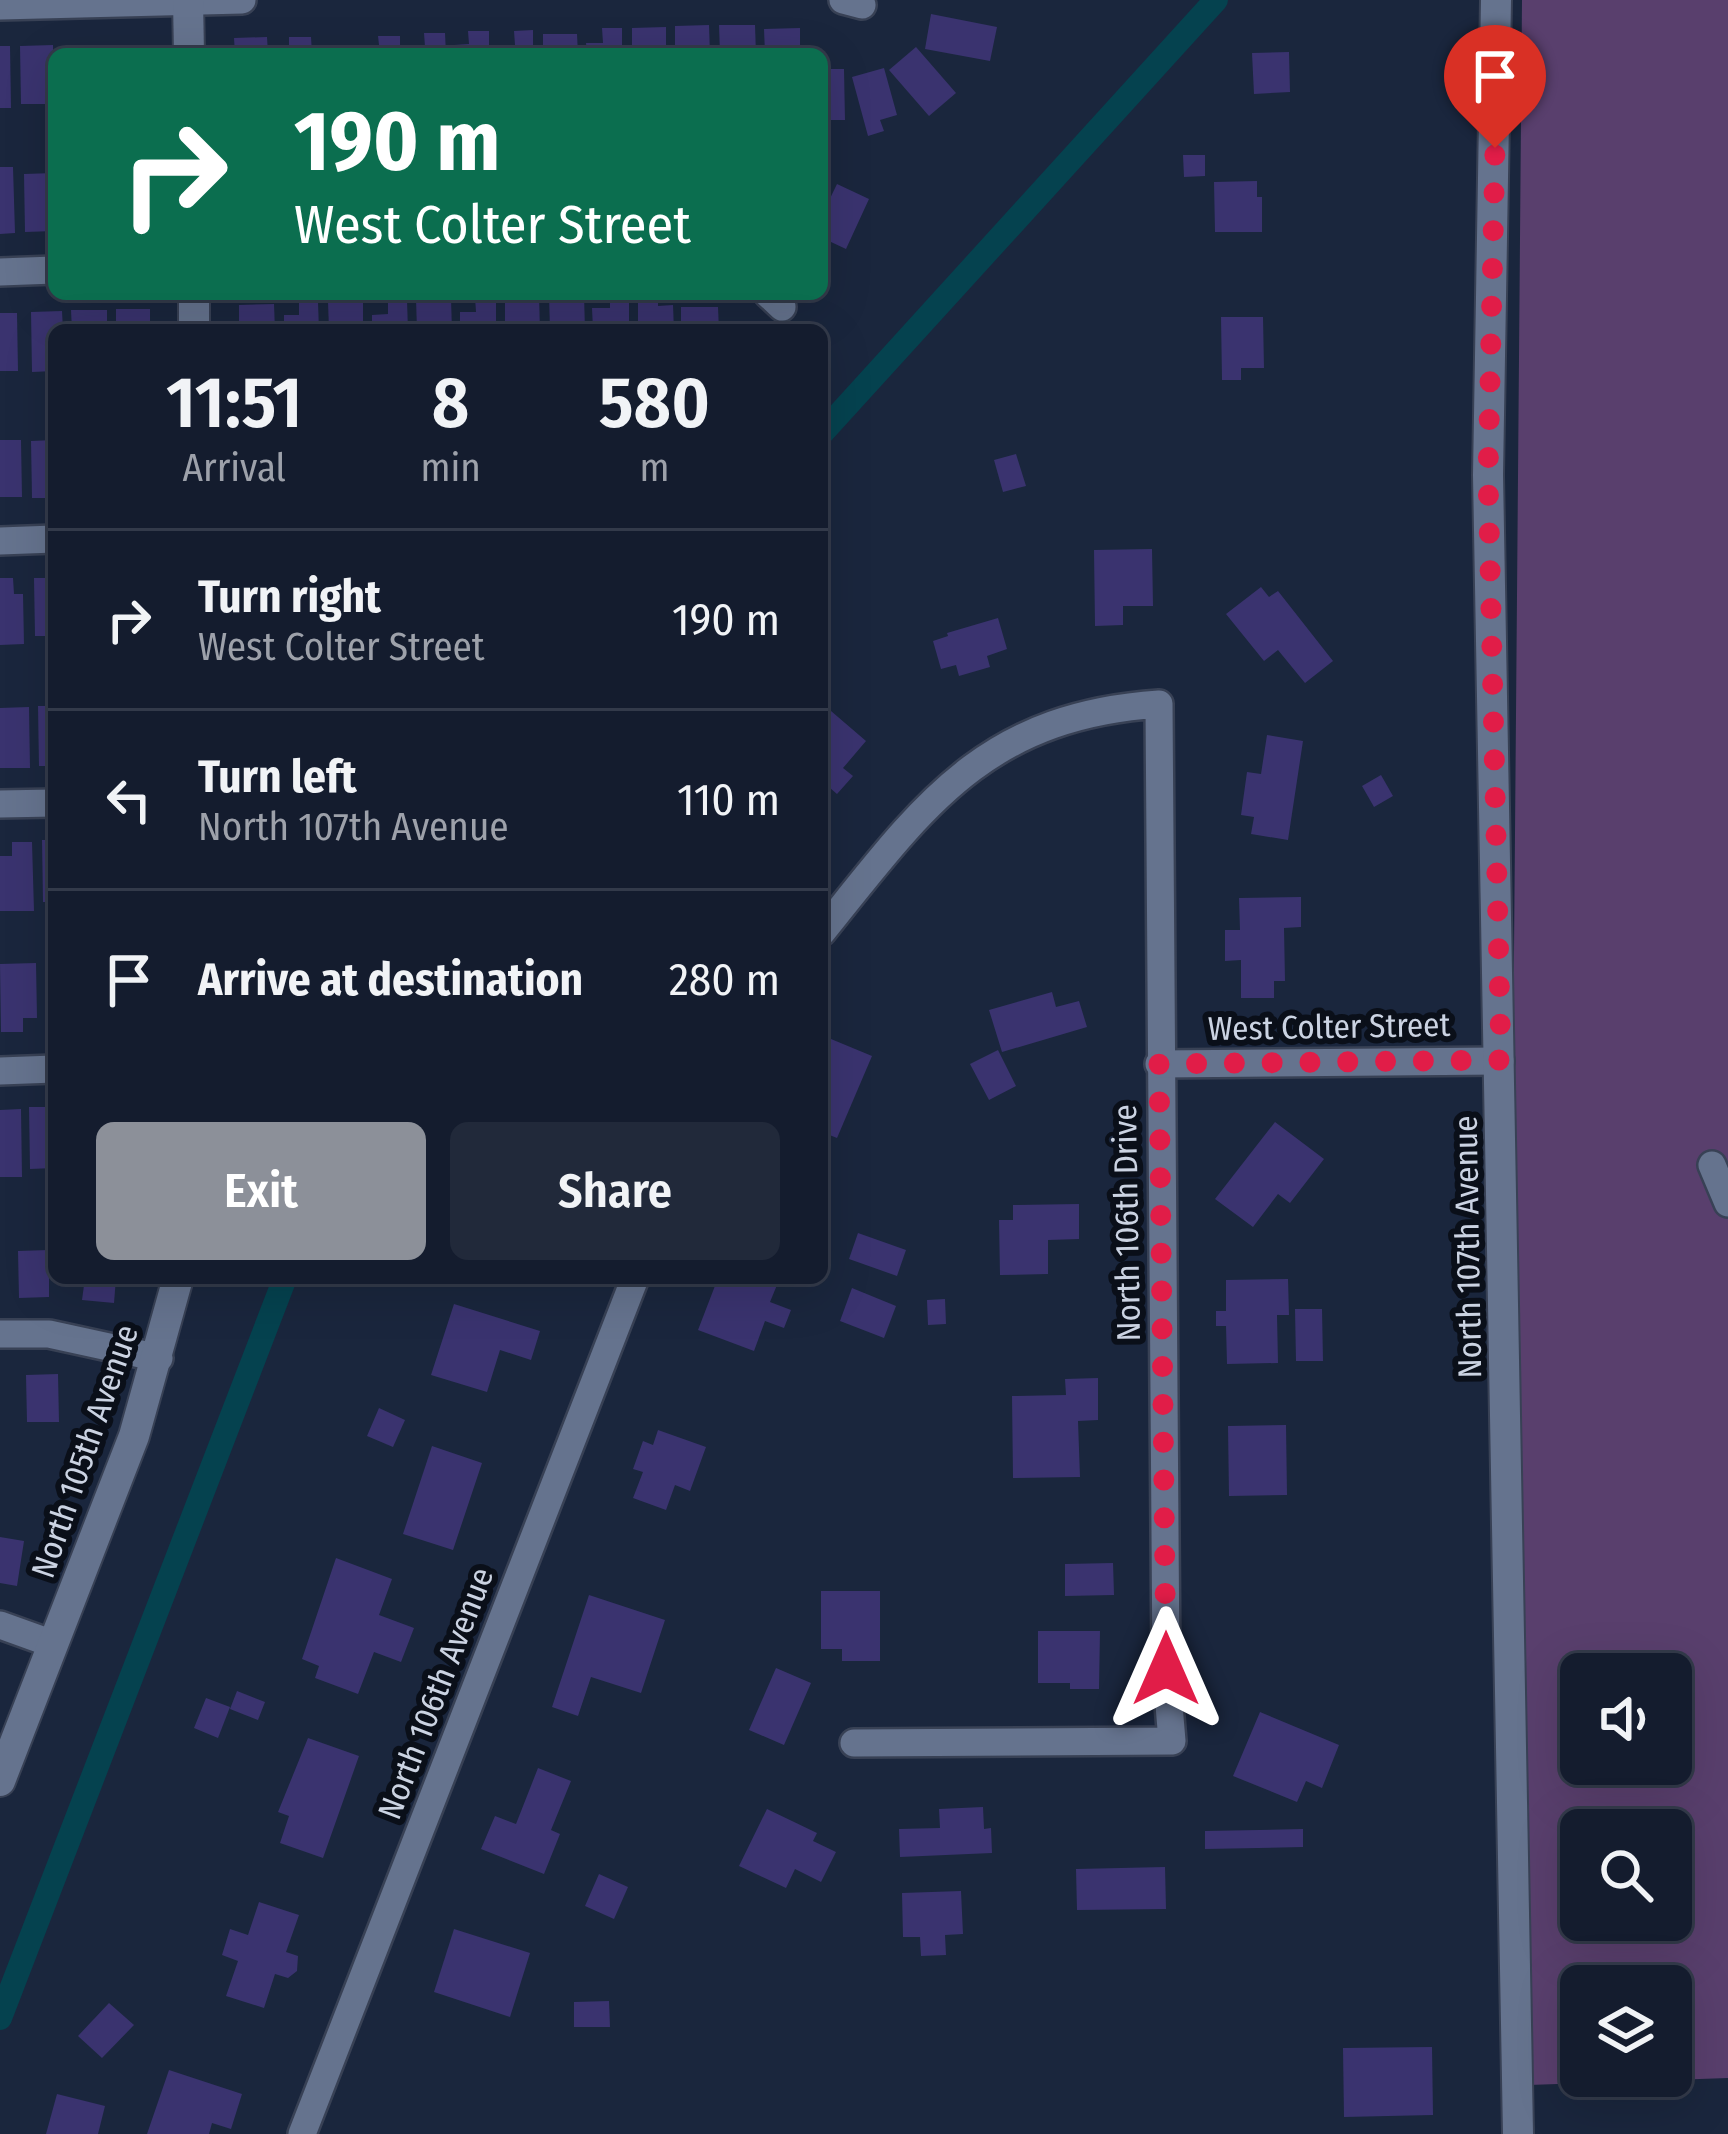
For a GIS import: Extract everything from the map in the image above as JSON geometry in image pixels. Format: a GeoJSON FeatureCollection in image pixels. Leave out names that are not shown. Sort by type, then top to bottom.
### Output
{"type":"FeatureCollection","features":[{"type":"Feature","properties":{"kind":"street"},"geometry":{"type":"LineString","coordinates":[[0,6],[242,0]]}},
{"type":"Feature","properties":{"kind":"street","name":"North 107th Avenue"},"geometry":{"type":"LineString","coordinates":[[1496,0],[1488,475],[1518,2134]]}},
{"type":"Feature","properties":{"kind":"street"},"geometry":{"type":"LineString","coordinates":[[188,1],[189,48]]}},
{"type":"Feature","properties":{"kind":"street"},"geometry":{"type":"LineString","coordinates":[[0,272],[48,270]]}},
{"type":"Feature","properties":{"kind":"street"},"geometry":{"type":"LineString","coordinates":[[0,541],[48,539]]}},
{"type":"Feature","properties":{"kind":"street","name":"North 106th Drive"},"geometry":{"type":"LineString","coordinates":[[828,925],[911,825],[991,753],[1028,732],[1073,716],[1159,704],[1166,1669],[1172,1741],[854,1743]]}},
{"type":"Feature","properties":{"kind":"street"},"geometry":{"type":"LineString","coordinates":[[0,805],[48,803]]}},
{"type":"Feature","properties":{"kind":"street","name":"West Colter Street"},"geometry":{"type":"LineString","coordinates":[[1159,1064],[1501,1060]]}},
{"type":"Feature","properties":{"kind":"street"},"geometry":{"type":"LineString","coordinates":[[0,1071],[48,1069]]}},
{"type":"Feature","properties":{"kind":"street"},"geometry":{"type":"LineString","coordinates":[[1712,1165],[1728,1203]]}},
{"type":"Feature","properties":{"kind":"street","name":"North 105th Avenue"},"geometry":{"type":"LineString","coordinates":[[0,1781],[134,1436],[176,1284]]}},
{"type":"Feature","properties":{"kind":"street","name":"North 106th Avenue"},"geometry":{"type":"LineString","coordinates":[[302,2134],[633,1284]]}},
{"type":"Feature","properties":{"kind":"street"},"geometry":{"type":"LineString","coordinates":[[0,1334],[49,1334],[158,1358]]}},
{"type":"Feature","properties":{"kind":"street"},"geometry":{"type":"LineString","coordinates":[[0,1625],[53,1644]]}},
{"type":"Feature","properties":{"kind":"shaded area"},"geometry":{"type":"Polygon","coordinates":[[[1522,0],[1728,0],[1728,2078],[1692,2079],[1692,1965],[1560,1965],[1560,2084],[1529,2085],[1513,1071],[1522,0]]]}},
{"type":"Feature","properties":{"kind":"building"},"geometry":{"type":"Polygon","coordinates":[[[931,14],[997,27],[990,61],[925,49],[931,14]]]}},
{"type":"Feature","properties":{"kind":"building"},"geometry":{"type":"Polygon","coordinates":[[[709,25],[710,48],[675,48],[675,26],[709,25]]]}},
{"type":"Feature","properties":{"kind":"building"},"geometry":{"type":"Polygon","coordinates":[[[719,25],[755,25],[756,48],[720,48],[719,25]]]}},
{"type":"Feature","properties":{"kind":"building"},"geometry":{"type":"Polygon","coordinates":[[[666,27],[666,48],[632,48],[632,28],[666,27]]]}},
{"type":"Feature","properties":{"kind":"building"},"geometry":{"type":"Polygon","coordinates":[[[602,28],[622,28],[622,48],[586,48],[586,43],[603,43],[602,28]]]}},
{"type":"Feature","properties":{"kind":"building"},"geometry":{"type":"Polygon","coordinates":[[[800,28],[800,48],[765,48],[764,29],[800,28]]]}},
{"type":"Feature","properties":{"kind":"building"},"geometry":{"type":"Polygon","coordinates":[[[533,30],[533,48],[498,48],[515,45],[514,31],[533,30]]]}},
{"type":"Feature","properties":{"kind":"building"},"geometry":{"type":"Polygon","coordinates":[[[468,31],[489,31],[489,48],[454,48],[469,44],[468,31]]]}},
{"type":"Feature","properties":{"kind":"building"},"geometry":{"type":"Polygon","coordinates":[[[424,33],[445,33],[446,48],[409,48],[425,47],[424,33]]]}},
{"type":"Feature","properties":{"kind":"building"},"geometry":{"type":"Polygon","coordinates":[[[543,34],[577,34],[578,48],[543,48],[543,34]]]}},
{"type":"Feature","properties":{"kind":"building"},"geometry":{"type":"Polygon","coordinates":[[[378,36],[400,36],[400,48],[365,48],[379,45],[378,36]]]}},
{"type":"Feature","properties":{"kind":"building"},"geometry":{"type":"Polygon","coordinates":[[[267,37],[268,48],[235,48],[234,38],[267,37]]]}},
{"type":"Feature","properties":{"kind":"building"},"geometry":{"type":"Polygon","coordinates":[[[289,37],[311,37],[312,48],[289,48],[289,37]]]}},
{"type":"Feature","properties":{"kind":"building"},"geometry":{"type":"Polygon","coordinates":[[[53,45],[48,48],[48,104],[21,104],[20,46],[53,45]]]}},
{"type":"Feature","properties":{"kind":"building"},"geometry":{"type":"Polygon","coordinates":[[[0,46],[10,46],[11,108],[0,108],[0,46]]]}},
{"type":"Feature","properties":{"kind":"building"},"geometry":{"type":"Polygon","coordinates":[[[916,47],[956,93],[929,116],[889,70],[916,47]]]}},
{"type":"Feature","properties":{"kind":"building"},"geometry":{"type":"Polygon","coordinates":[[[1289,52],[1290,92],[1254,94],[1252,53],[1289,52]]]}},
{"type":"Feature","properties":{"kind":"building"},"geometry":{"type":"Polygon","coordinates":[[[884,68],[897,115],[880,120],[884,131],[868,136],[852,77],[884,68]]]}},
{"type":"Feature","properties":{"kind":"building"},"geometry":{"type":"Polygon","coordinates":[[[828,69],[844,69],[845,120],[828,120],[828,69]]]}},
{"type":"Feature","properties":{"kind":"building"},"geometry":{"type":"Polygon","coordinates":[[[1183,155],[1205,155],[1205,176],[1184,177],[1183,155]]]}},
{"type":"Feature","properties":{"kind":"building"},"geometry":{"type":"Polygon","coordinates":[[[0,167],[13,167],[15,233],[0,234],[0,167]]]}},
{"type":"Feature","properties":{"kind":"building"},"geometry":{"type":"Polygon","coordinates":[[[48,173],[48,231],[25,232],[24,174],[48,173]]]}},
{"type":"Feature","properties":{"kind":"building"},"geometry":{"type":"Polygon","coordinates":[[[1257,181],[1262,232],[1215,232],[1214,182],[1257,181]]]}},
{"type":"Feature","properties":{"kind":"building"},"geometry":{"type":"Polygon","coordinates":[[[837,184],[869,199],[846,249],[831,242],[828,249],[828,203],[837,184]]]}},
{"type":"Feature","properties":{"kind":"building"},"geometry":{"type":"Polygon","coordinates":[[[388,300],[407,300],[408,324],[372,324],[372,315],[388,314],[388,300]]]}},
{"type":"Feature","properties":{"kind":"building"},"geometry":{"type":"Polygon","coordinates":[[[416,300],[451,300],[452,324],[417,324],[416,300]]]}},
{"type":"Feature","properties":{"kind":"building"},"geometry":{"type":"Polygon","coordinates":[[[475,300],[496,300],[496,324],[460,324],[460,312],[476,312],[475,300]]]}},
{"type":"Feature","properties":{"kind":"building"},"geometry":{"type":"Polygon","coordinates":[[[505,300],[539,300],[540,324],[505,324],[505,300]]]}},
{"type":"Feature","properties":{"kind":"building"},"geometry":{"type":"Polygon","coordinates":[[[549,300],[584,300],[585,324],[550,324],[549,300]]]}},
{"type":"Feature","properties":{"kind":"building"},"geometry":{"type":"Polygon","coordinates":[[[610,300],[629,300],[629,324],[593,324],[592,308],[610,308],[610,300]]]}},
{"type":"Feature","properties":{"kind":"building"},"geometry":{"type":"Polygon","coordinates":[[[638,300],[673,305],[674,324],[638,324],[638,300]]]}},
{"type":"Feature","properties":{"kind":"building"},"geometry":{"type":"Polygon","coordinates":[[[299,302],[318,302],[319,324],[284,324],[284,315],[299,315],[299,302]]]}},
{"type":"Feature","properties":{"kind":"building"},"geometry":{"type":"Polygon","coordinates":[[[328,302],[363,302],[363,324],[329,324],[328,302]]]}},
{"type":"Feature","properties":{"kind":"building"},"geometry":{"type":"Polygon","coordinates":[[[274,304],[275,324],[239,324],[239,305],[274,304]]]}},
{"type":"Feature","properties":{"kind":"building"},"geometry":{"type":"Polygon","coordinates":[[[681,307],[718,307],[719,324],[681,324],[681,307]]]}},
{"type":"Feature","properties":{"kind":"building"},"geometry":{"type":"Polygon","coordinates":[[[116,309],[150,309],[150,324],[116,324],[116,309]]]}},
{"type":"Feature","properties":{"kind":"building"},"geometry":{"type":"Polygon","coordinates":[[[71,310],[107,310],[107,324],[72,324],[71,310]]]}},
{"type":"Feature","properties":{"kind":"building"},"geometry":{"type":"Polygon","coordinates":[[[62,311],[63,324],[48,324],[48,371],[32,372],[31,312],[62,311]]]}},
{"type":"Feature","properties":{"kind":"building"},"geometry":{"type":"Polygon","coordinates":[[[0,313],[17,313],[18,371],[0,371],[0,313]]]}},
{"type":"Feature","properties":{"kind":"building"},"geometry":{"type":"Polygon","coordinates":[[[1221,317],[1263,317],[1264,368],[1241,368],[1241,380],[1222,380],[1221,317]]]}},
{"type":"Feature","properties":{"kind":"building"},"geometry":{"type":"Polygon","coordinates":[[[0,440],[21,440],[22,497],[0,497],[0,440]]]}},
{"type":"Feature","properties":{"kind":"building"},"geometry":{"type":"Polygon","coordinates":[[[48,440],[48,498],[32,498],[31,441],[48,440]]]}},
{"type":"Feature","properties":{"kind":"building"},"geometry":{"type":"Polygon","coordinates":[[[1016,454],[1026,486],[1003,492],[994,460],[1016,454]]]}},
{"type":"Feature","properties":{"kind":"building"},"geometry":{"type":"Polygon","coordinates":[[[1152,549],[1153,606],[1123,606],[1123,625],[1095,626],[1094,550],[1152,549]]]}},
{"type":"Feature","properties":{"kind":"building"},"geometry":{"type":"Polygon","coordinates":[[[0,578],[13,578],[14,594],[23,594],[24,644],[0,645],[0,578]]]}},
{"type":"Feature","properties":{"kind":"building"},"geometry":{"type":"Polygon","coordinates":[[[34,578],[48,578],[48,636],[35,636],[34,578]]]}},
{"type":"Feature","properties":{"kind":"building"},"geometry":{"type":"Polygon","coordinates":[[[1261,587],[1269,597],[1278,591],[1333,661],[1305,683],[1278,650],[1264,661],[1226,614],[1261,587]]]}},
{"type":"Feature","properties":{"kind":"building"},"geometry":{"type":"Polygon","coordinates":[[[998,618],[1007,649],[987,656],[990,667],[959,676],[956,665],[941,669],[933,641],[998,618]]]}},
{"type":"Feature","properties":{"kind":"building"},"geometry":{"type":"Polygon","coordinates":[[[38,706],[48,706],[48,766],[39,766],[38,706]]]}},
{"type":"Feature","properties":{"kind":"building"},"geometry":{"type":"Polygon","coordinates":[[[29,707],[30,768],[0,768],[0,708],[29,707]]]}},
{"type":"Feature","properties":{"kind":"building"},"geometry":{"type":"Polygon","coordinates":[[[831,711],[866,741],[843,768],[853,776],[837,794],[828,786],[831,711]]]}},
{"type":"Feature","properties":{"kind":"building"},"geometry":{"type":"Polygon","coordinates":[[[1267,735],[1303,741],[1288,840],[1251,834],[1254,817],[1241,815],[1247,772],[1261,774],[1267,735]]]}},
{"type":"Feature","properties":{"kind":"building"},"geometry":{"type":"Polygon","coordinates":[[[1381,775],[1393,796],[1374,807],[1362,786],[1381,775]]]}},
{"type":"Feature","properties":{"kind":"building"},"geometry":{"type":"Polygon","coordinates":[[[42,840],[48,840],[48,902],[43,902],[42,840]]]}},
{"type":"Feature","properties":{"kind":"building"},"geometry":{"type":"Polygon","coordinates":[[[12,842],[32,842],[34,911],[0,911],[0,856],[12,856],[12,842]]]}},
{"type":"Feature","properties":{"kind":"building"},"geometry":{"type":"Polygon","coordinates":[[[1301,897],[1301,927],[1284,928],[1285,981],[1274,981],[1274,998],[1241,998],[1241,960],[1225,961],[1225,930],[1240,930],[1239,898],[1301,897]]]}},
{"type":"Feature","properties":{"kind":"building"},"geometry":{"type":"Polygon","coordinates":[[[36,963],[37,1018],[23,1018],[23,1032],[1,1032],[0,964],[36,963]]]}},
{"type":"Feature","properties":{"kind":"building"},"geometry":{"type":"Polygon","coordinates":[[[46,969],[48,969],[48,1030],[46,969]]]}},
{"type":"Feature","properties":{"kind":"building"},"geometry":{"type":"Polygon","coordinates":[[[1052,992],[1056,1007],[1079,1001],[1087,1027],[1002,1052],[989,1010],[1052,992]]]}},
{"type":"Feature","properties":{"kind":"building"},"geometry":{"type":"Polygon","coordinates":[[[831,1039],[872,1056],[837,1138],[828,1134],[831,1039]]]}},
{"type":"Feature","properties":{"kind":"building"},"geometry":{"type":"Polygon","coordinates":[[[998,1050],[1016,1086],[989,1100],[970,1064],[998,1050]]]}},
{"type":"Feature","properties":{"kind":"building"},"geometry":{"type":"Polygon","coordinates":[[[29,1107],[48,1107],[48,1168],[30,1169],[29,1107]]]}},
{"type":"Feature","properties":{"kind":"building"},"geometry":{"type":"Polygon","coordinates":[[[21,1109],[22,1177],[0,1177],[0,1110],[21,1109]]]}},
{"type":"Feature","properties":{"kind":"building"},"geometry":{"type":"Polygon","coordinates":[[[1275,1122],[1324,1159],[1290,1203],[1278,1194],[1253,1227],[1215,1199],[1275,1122]]]}},
{"type":"Feature","properties":{"kind":"building"},"geometry":{"type":"Polygon","coordinates":[[[1079,1204],[1079,1239],[1048,1240],[1048,1274],[1000,1275],[999,1220],[1013,1220],[1013,1205],[1079,1204]]]}},
{"type":"Feature","properties":{"kind":"building"},"geometry":{"type":"Polygon","coordinates":[[[858,1233],[906,1250],[897,1276],[849,1259],[858,1233]]]}},
{"type":"Feature","properties":{"kind":"building"},"geometry":{"type":"Polygon","coordinates":[[[48,1250],[49,1297],[19,1298],[18,1251],[48,1250]]]}},
{"type":"Feature","properties":{"kind":"building"},"geometry":{"type":"Polygon","coordinates":[[[1288,1279],[1289,1315],[1277,1315],[1278,1363],[1227,1364],[1226,1326],[1216,1326],[1216,1311],[1226,1311],[1226,1280],[1288,1279]]]}},
{"type":"Feature","properties":{"kind":"building"},"geometry":{"type":"Polygon","coordinates":[[[84,1284],[116,1284],[114,1303],[82,1300],[84,1284]]]}},
{"type":"Feature","properties":{"kind":"building"},"geometry":{"type":"Polygon","coordinates":[[[716,1284],[774,1284],[770,1302],[791,1310],[784,1328],[765,1321],[754,1351],[698,1330],[716,1284]]]}},
{"type":"Feature","properties":{"kind":"building"},"geometry":{"type":"Polygon","coordinates":[[[852,1288],[896,1306],[884,1338],[840,1321],[852,1288]]]}},
{"type":"Feature","properties":{"kind":"building"},"geometry":{"type":"Polygon","coordinates":[[[945,1299],[946,1324],[928,1325],[927,1300],[945,1299]]]}},
{"type":"Feature","properties":{"kind":"building"},"geometry":{"type":"Polygon","coordinates":[[[454,1304],[540,1331],[531,1360],[500,1350],[487,1392],[431,1375],[454,1304]]]}},
{"type":"Feature","properties":{"kind":"building"},"geometry":{"type":"Polygon","coordinates":[[[1295,1309],[1322,1309],[1323,1361],[1296,1361],[1295,1309]]]}},
{"type":"Feature","properties":{"kind":"building"},"geometry":{"type":"Polygon","coordinates":[[[58,1374],[59,1422],[27,1422],[26,1375],[58,1374]]]}},
{"type":"Feature","properties":{"kind":"building"},"geometry":{"type":"Polygon","coordinates":[[[1098,1378],[1098,1420],[1078,1421],[1080,1477],[1013,1478],[1012,1396],[1066,1395],[1065,1379],[1098,1378]]]}},
{"type":"Feature","properties":{"kind":"building"},"geometry":{"type":"Polygon","coordinates":[[[379,1408],[405,1420],[393,1447],[367,1436],[379,1408]]]}},
{"type":"Feature","properties":{"kind":"building"},"geometry":{"type":"Polygon","coordinates":[[[1286,1425],[1287,1495],[1229,1496],[1228,1426],[1286,1425]]]}},
{"type":"Feature","properties":{"kind":"building"},"geometry":{"type":"Polygon","coordinates":[[[658,1430],[706,1447],[690,1491],[675,1485],[666,1510],[633,1498],[643,1472],[633,1469],[643,1441],[653,1445],[658,1430]]]}},
{"type":"Feature","properties":{"kind":"building"},"geometry":{"type":"Polygon","coordinates":[[[432,1446],[482,1463],[453,1550],[403,1534],[432,1446]]]}},
{"type":"Feature","properties":{"kind":"building"},"geometry":{"type":"Polygon","coordinates":[[[0,1537],[24,1541],[17,1586],[0,1583],[0,1537]]]}},
{"type":"Feature","properties":{"kind":"building"},"geometry":{"type":"Polygon","coordinates":[[[336,1558],[392,1579],[379,1615],[414,1628],[401,1662],[374,1652],[358,1694],[315,1678],[319,1666],[302,1659],[336,1558]]]}},
{"type":"Feature","properties":{"kind":"building"},"geometry":{"type":"Polygon","coordinates":[[[1113,1563],[1114,1595],[1065,1596],[1065,1564],[1113,1563]]]}},
{"type":"Feature","properties":{"kind":"building"},"geometry":{"type":"Polygon","coordinates":[[[821,1591],[880,1591],[880,1661],[842,1661],[842,1649],[821,1649],[821,1591]]]}},
{"type":"Feature","properties":{"kind":"building"},"geometry":{"type":"Polygon","coordinates":[[[589,1595],[665,1620],[641,1693],[591,1677],[578,1716],[552,1707],[589,1595]]]}},
{"type":"Feature","properties":{"kind":"building"},"geometry":{"type":"Polygon","coordinates":[[[1038,1631],[1100,1631],[1099,1689],[1038,1683],[1038,1631]]]}},
{"type":"Feature","properties":{"kind":"building"},"geometry":{"type":"Polygon","coordinates":[[[776,1668],[811,1683],[784,1745],[749,1730],[776,1668]]]}},
{"type":"Feature","properties":{"kind":"building"},"geometry":{"type":"Polygon","coordinates":[[[237,1691],[265,1702],[258,1720],[230,1709],[237,1691]]]}},
{"type":"Feature","properties":{"kind":"building"},"geometry":{"type":"Polygon","coordinates":[[[206,1698],[230,1707],[218,1738],[194,1728],[206,1698]]]}},
{"type":"Feature","properties":{"kind":"building"},"geometry":{"type":"Polygon","coordinates":[[[1260,1712],[1339,1745],[1322,1788],[1306,1781],[1297,1802],[1233,1776],[1260,1712]]]}},
{"type":"Feature","properties":{"kind":"building"},"geometry":{"type":"Polygon","coordinates":[[[308,1738],[359,1756],[323,1858],[280,1843],[289,1816],[278,1812],[308,1738]]]}},
{"type":"Feature","properties":{"kind":"building"},"geometry":{"type":"Polygon","coordinates":[[[538,1768],[571,1781],[551,1830],[560,1834],[544,1874],[481,1849],[495,1816],[516,1824],[538,1768]]]}},
{"type":"Feature","properties":{"kind":"building"},"geometry":{"type":"Polygon","coordinates":[[[983,1807],[984,1829],[991,1828],[992,1853],[900,1857],[899,1829],[940,1828],[939,1809],[983,1807]]]}},
{"type":"Feature","properties":{"kind":"building"},"geometry":{"type":"Polygon","coordinates":[[[767,1809],[817,1833],[813,1841],[836,1852],[821,1882],[795,1869],[786,1888],[739,1866],[767,1809]]]}},
{"type":"Feature","properties":{"kind":"building"},"geometry":{"type":"Polygon","coordinates":[[[1303,1829],[1303,1847],[1205,1849],[1205,1831],[1303,1829]]]}},
{"type":"Feature","properties":{"kind":"building"},"geometry":{"type":"Polygon","coordinates":[[[1165,1867],[1166,1909],[1077,1910],[1076,1869],[1165,1867]]]}},
{"type":"Feature","properties":{"kind":"building"},"geometry":{"type":"Polygon","coordinates":[[[599,1874],[628,1887],[614,1919],[585,1906],[599,1874]]]}},
{"type":"Feature","properties":{"kind":"building"},"geometry":{"type":"Polygon","coordinates":[[[961,1891],[963,1934],[945,1935],[946,1955],[921,1956],[920,1937],[903,1937],[902,1893],[961,1891]]]}},
{"type":"Feature","properties":{"kind":"building"},"geometry":{"type":"Polygon","coordinates":[[[259,1902],[299,1915],[286,1952],[298,1956],[297,1971],[288,1978],[275,1974],[264,2008],[226,1996],[238,1961],[222,1955],[230,1929],[248,1935],[259,1902]]]}},
{"type":"Feature","properties":{"kind":"building"},"geometry":{"type":"Polygon","coordinates":[[[454,1929],[530,1953],[510,2017],[434,1992],[454,1929]]]}},
{"type":"Feature","properties":{"kind":"building"},"geometry":{"type":"Polygon","coordinates":[[[609,2001],[610,2027],[574,2027],[574,2002],[609,2001]]]}},
{"type":"Feature","properties":{"kind":"building"},"geometry":{"type":"Polygon","coordinates":[[[109,2003],[134,2025],[102,2058],[78,2036],[109,2003]]]}},
{"type":"Feature","properties":{"kind":"building"},"geometry":{"type":"Polygon","coordinates":[[[1432,2047],[1433,2115],[1344,2117],[1343,2048],[1432,2047]]]}},
{"type":"Feature","properties":{"kind":"building"},"geometry":{"type":"Polygon","coordinates":[[[169,2070],[242,2094],[231,2129],[212,2123],[209,2134],[147,2134],[169,2070]]]}},
{"type":"Feature","properties":{"kind":"building"},"geometry":{"type":"Polygon","coordinates":[[[57,2094],[105,2106],[98,2134],[46,2134],[57,2094]]]}},
{"type":"Feature","properties":{"kind":"waterway"},"geometry":{"type":"LineString","coordinates":[[828,426],[1216,0]]}},
{"type":"Feature","properties":{"kind":"waterway"},"geometry":{"type":"LineString","coordinates":[[0,2018],[283,1284]]}},
{"type":"Feature","properties":{"kind":"route"},"geometry":{"type":"LineString","coordinates":[[1166,1669],[1159,1064],[1501,1060],[1488,475],[1495,148]]}}]}
